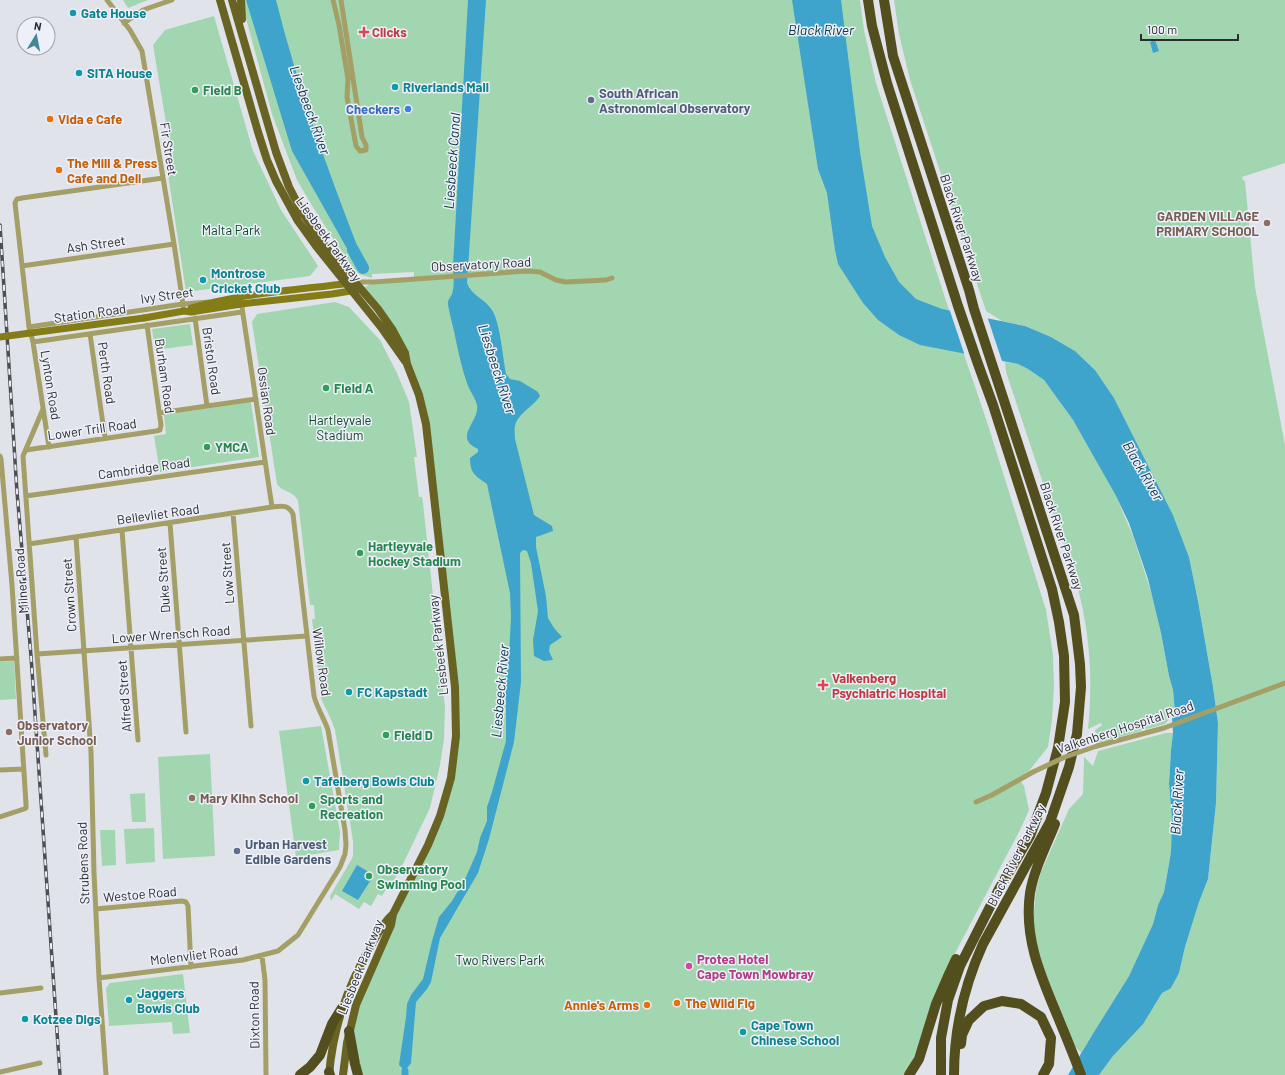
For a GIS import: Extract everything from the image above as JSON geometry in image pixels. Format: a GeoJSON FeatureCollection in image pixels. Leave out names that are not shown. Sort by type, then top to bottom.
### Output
{"type":"FeatureCollection","features":[{"type":"Feature","properties":{"kind":"highway","name":"Black River Parkway"},"geometry":{"type":"LineString","coordinates":[[868,0],[872,26],[887,83],[958,306],[993,404],[1052,589],[1064,656],[1065,702],[1058,748],[1046,793],[1030,836],[999,889],[960,966],[948,1000],[941,1038],[941,1075]]}},
{"type":"Feature","properties":{"kind":"highway","name":"Black River Parkway"},"geometry":{"type":"LineString","coordinates":[[884,0],[893,56],[1074,615],[1080,664],[1081,687],[1077,734],[1070,767],[1050,822],[983,944],[974,965],[966,987],[958,1021],[954,1056],[954,1075]]}},
{"type":"Feature","properties":{"kind":"highway"},"geometry":{"type":"LineString","coordinates":[[1077,734],[1077,757],[1070,785],[1060,813],[1035,871],[1030,893],[1028,916],[1030,941],[1038,971],[1081,1075]]}},
{"type":"Feature","properties":{"kind":"highway"},"geometry":{"type":"LineString","coordinates":[[909,1075],[919,1058],[936,1004],[949,974],[985,906],[999,889]]}},
{"type":"Feature","properties":{"kind":"highway"},"geometry":{"type":"LineString","coordinates":[[959,1075],[962,1035],[969,1020],[984,1006],[1002,1001],[1021,1004],[1041,1017],[1051,1038],[1049,1064],[1043,1075]]}},
{"type":"Feature","properties":{"kind":"highway"},"geometry":{"type":"LineString","coordinates":[[300,1075],[310,1067],[320,1055],[332,1024],[342,1008]]}},
{"type":"Feature","properties":{"kind":"highway"},"geometry":{"type":"LineString","coordinates":[[349,1031],[358,1075]]}},
{"type":"Feature","properties":{"kind":"main road","name":"Liesbeek Parkway"},"geometry":{"type":"LineString","coordinates":[[220,0],[260,140],[276,181],[298,221],[345,284],[381,327],[407,364]]}},
{"type":"Feature","properties":{"kind":"main road","name":"Liesbeek Parkway"},"geometry":{"type":"LineString","coordinates":[[232,0],[276,152],[289,187],[299,207],[331,254],[392,329],[405,353],[407,364],[419,395],[426,424],[455,687],[457,719],[453,765],[448,790],[440,816],[428,845],[393,914],[391,925],[359,998],[349,1031],[343,1075]]}},
{"type":"Feature","properties":{"kind":"main road"},"geometry":{"type":"LineString","coordinates":[[241,0],[243,34]]}},
{"type":"Feature","properties":{"kind":"main road","name":"Station Road"},"geometry":{"type":"LineString","coordinates":[[0,337],[191,312],[240,300],[355,282]]}},
{"type":"Feature","properties":{"kind":"main road","name":"Station Road"},"geometry":{"type":"LineString","coordinates":[[184,312],[212,302],[352,292],[361,289]]}},
{"type":"Feature","properties":{"kind":"main road","name":"Liesbeek Parkway"},"geometry":{"type":"LineString","coordinates":[[329,1074],[334,1038],[342,1008],[353,980],[384,923],[393,914]]}},
{"type":"Feature","properties":{"kind":"street","name":"Fir Street"},"geometry":{"type":"LineString","coordinates":[[107,0],[138,42],[142,51],[184,312]]}},
{"type":"Feature","properties":{"kind":"street"},"geometry":{"type":"LineString","coordinates":[[124,23],[143,10],[172,0]]}},
{"type":"Feature","properties":{"kind":"street"},"geometry":{"type":"LineString","coordinates":[[333,0],[339,25],[348,79],[347,98],[356,146],[360,151],[364,151],[366,150],[366,145],[362,137],[341,0]]}},
{"type":"Feature","properties":{"kind":"street","name":"Lynton Road"},"geometry":{"type":"LineString","coordinates":[[49,447],[33,342],[29,327],[15,203],[17,199],[163,178]]}},
{"type":"Feature","properties":{"kind":"street","name":"Ash Street"},"geometry":{"type":"LineString","coordinates":[[22,266],[174,244]]}},
{"type":"Feature","properties":{"kind":"street","name":"Observatory Road"},"geometry":{"type":"LineString","coordinates":[[355,282],[533,271],[540,272],[556,280],[566,282],[606,280],[612,278]]}},
{"type":"Feature","properties":{"kind":"street","name":"Observatory Road"},"geometry":{"type":"LineString","coordinates":[[361,289],[374,282]]}},
{"type":"Feature","properties":{"kind":"street","name":"Ossian Road"},"geometry":{"type":"LineString","coordinates":[[240,300],[272,507]]}},
{"type":"Feature","properties":{"kind":"street","name":"Ivy Street"},"geometry":{"type":"LineString","coordinates":[[29,327],[204,301],[212,302]]}},
{"type":"Feature","properties":{"kind":"street"},"geometry":{"type":"LineString","coordinates":[[33,342],[242,312]]}},
{"type":"Feature","properties":{"kind":"street","name":"Bristol Road"},"geometry":{"type":"LineString","coordinates":[[195,318],[207,406]]}},
{"type":"Feature","properties":{"kind":"street","name":"Burham Road"},"geometry":{"type":"LineString","coordinates":[[147,325],[160,430]]}},
{"type":"Feature","properties":{"kind":"street","name":"Perth Road"},"geometry":{"type":"LineString","coordinates":[[90,334],[105,438]]}},
{"type":"Feature","properties":{"kind":"street"},"geometry":{"type":"LineString","coordinates":[[159,414],[256,399]]}},
{"type":"Feature","properties":{"kind":"street","name":"Milner Road"},"geometry":{"type":"LineString","coordinates":[[43,408],[23,456],[46,756]]}},
{"type":"Feature","properties":{"kind":"street","name":"Lower Trill Road"},"geometry":{"type":"LineString","coordinates":[[26,450],[156,432],[160,430]]}},
{"type":"Feature","properties":{"kind":"street"},"geometry":{"type":"LineString","coordinates":[[0,456],[26,808],[0,817]]}},
{"type":"Feature","properties":{"kind":"street","name":"Cambridge Road"},"geometry":{"type":"LineString","coordinates":[[26,496],[265,462]]}},
{"type":"Feature","properties":{"kind":"street","name":"Bellevliet Road"},"geometry":{"type":"LineString","coordinates":[[29,544],[272,507],[286,506],[289,508]]}},
{"type":"Feature","properties":{"kind":"street","name":"Willow Road"},"geometry":{"type":"LineString","coordinates":[[288,944],[302,930],[340,867],[345,854],[346,845],[345,830],[328,730],[317,707],[314,696],[293,514],[289,508]]}},
{"type":"Feature","properties":{"kind":"street","name":"Low Street"},"geometry":{"type":"LineString","coordinates":[[233,513],[251,726]]}},
{"type":"Feature","properties":{"kind":"street","name":"Duke Street"},"geometry":{"type":"LineString","coordinates":[[170,523],[186,732]]}},
{"type":"Feature","properties":{"kind":"street","name":"Alfred Street"},"geometry":{"type":"LineString","coordinates":[[122,530],[138,740]]}},
{"type":"Feature","properties":{"kind":"street","name":"Crown Street"},"geometry":{"type":"LineString","coordinates":[[76,536],[84,651]]}},
{"type":"Feature","properties":{"kind":"street","name":"Lower Wrensch Road"},"geometry":{"type":"LineString","coordinates":[[37,654],[307,636]]}},
{"type":"Feature","properties":{"kind":"street","name":"Strubens Road"},"geometry":{"type":"LineString","coordinates":[[84,651],[91,752],[99,978],[106,1075]]}},
{"type":"Feature","properties":{"kind":"street"},"geometry":{"type":"LineString","coordinates":[[0,659],[16,658]]}},
{"type":"Feature","properties":{"kind":"street","name":"Valkenberg Hospital Road"},"geometry":{"type":"LineString","coordinates":[[976,802],[1065,757],[1097,746],[1164,728],[1285,683]]}},
{"type":"Feature","properties":{"kind":"street"},"geometry":{"type":"LineString","coordinates":[[0,770],[23,768]]}},
{"type":"Feature","properties":{"kind":"street","name":"Westoe Road"},"geometry":{"type":"LineString","coordinates":[[96,909],[182,901],[186,902],[188,906],[191,966]]}},
{"type":"Feature","properties":{"kind":"street","name":"Molenvliet Road"},"geometry":{"type":"LineString","coordinates":[[99,978],[243,960],[278,951],[288,944]]}},
{"type":"Feature","properties":{"kind":"street","name":"Dixton Road"},"geometry":{"type":"LineString","coordinates":[[262,956],[265,980],[266,1074]]}},
{"type":"Feature","properties":{"kind":"street"},"geometry":{"type":"LineString","coordinates":[[0,993],[41,988]]}},
{"type":"Feature","properties":{"kind":"street"},"geometry":{"type":"LineString","coordinates":[[0,1072],[40,1063]]}},
{"type":"Feature","properties":{"kind":"green space"},"geometry":{"type":"Polygon","coordinates":[[[123,0],[148,0],[128,8],[123,0]]]}},
{"type":"Feature","properties":{"kind":"green space","name":"Two Rivers Park"},"geometry":{"type":"Polygon","coordinates":[[[241,0],[860,0],[864,30],[876,83],[947,304],[988,425],[1046,610],[1053,655],[1054,686],[1052,720],[1048,747],[1029,771],[1018,778],[1024,786],[1029,810],[943,976],[931,1005],[917,1050],[905,1075],[358,1075],[349,1031],[356,1005],[435,829],[456,736],[426,424],[405,353],[361,289],[374,282],[414,279],[414,272],[372,274],[372,278],[355,273],[311,204],[297,180],[272,114],[241,0]]]}},
{"type":"Feature","properties":{"kind":"green space"},"geometry":{"type":"Polygon","coordinates":[[[894,0],[1285,0],[1285,163],[1242,177],[1245,181],[1255,287],[1285,445],[1285,1075],[1099,1075],[1154,1006],[1162,993],[1171,987],[1179,973],[1185,947],[1208,879],[1216,803],[1218,723],[1198,601],[1189,557],[1173,515],[1114,398],[1095,370],[1075,351],[1051,337],[1025,326],[1002,321],[986,311],[910,80],[899,34],[894,0]]]}},
{"type":"Feature","properties":{"kind":"green space","name":"Malta Park"},"geometry":{"type":"Polygon","coordinates":[[[214,16],[253,151],[281,210],[318,266],[310,276],[186,292],[168,174],[172,171],[173,165],[153,45],[165,30],[214,16]]]}},
{"type":"Feature","properties":{"kind":"green space","name":"Hartleyvale Stadium"},"geometry":{"type":"Polygon","coordinates":[[[335,302],[349,307],[380,340],[397,373],[409,402],[417,457],[414,457],[419,497],[422,497],[423,503],[445,707],[444,739],[440,765],[430,808],[401,868],[391,885],[389,884],[382,896],[378,894],[371,906],[364,902],[359,909],[335,894],[331,901],[330,896],[353,856],[353,841],[335,730],[321,698],[312,619],[315,619],[314,605],[310,605],[298,501],[294,495],[282,489],[277,484],[252,322],[257,314],[335,302]]]}},
{"type":"Feature","properties":{"kind":"green space"},"geometry":{"type":"Polygon","coordinates":[[[190,324],[193,345],[155,350],[152,329],[190,324]]]}},
{"type":"Feature","properties":{"kind":"green space"},"geometry":{"type":"Polygon","coordinates":[[[1005,362],[1018,364],[1044,380],[1073,420],[1116,496],[1133,536],[1152,595],[1161,633],[1173,690],[1175,713],[1165,724],[1098,743],[1095,730],[1102,725],[1101,723],[1088,729],[1090,675],[1088,639],[1077,585],[1006,372],[1005,362]]]}},
{"type":"Feature","properties":{"kind":"green space","name":"YMCA"},"geometry":{"type":"Polygon","coordinates":[[[251,402],[259,457],[160,472],[154,436],[166,434],[164,415],[251,402]]]}},
{"type":"Feature","properties":{"kind":"green space"},"geometry":{"type":"Polygon","coordinates":[[[14,661],[16,699],[0,700],[0,662],[14,661]]]}},
{"type":"Feature","properties":{"kind":"green space","name":"Sports and Recreation"},"geometry":{"type":"Polygon","coordinates":[[[321,726],[340,832],[339,850],[296,857],[279,731],[321,726]]]}},
{"type":"Feature","properties":{"kind":"green space"},"geometry":{"type":"Polygon","coordinates":[[[1166,733],[1173,733],[1169,784],[1172,819],[1171,851],[1164,892],[1158,905],[1153,924],[1129,976],[1081,1053],[1074,1045],[1038,955],[1033,920],[1036,891],[1041,872],[1069,809],[1083,794],[1084,757],[1093,766],[1098,751],[1166,733]]]}},
{"type":"Feature","properties":{"kind":"green space"},"geometry":{"type":"Polygon","coordinates":[[[210,754],[215,856],[163,859],[158,757],[210,754]]]}},
{"type":"Feature","properties":{"kind":"green space"},"geometry":{"type":"Polygon","coordinates":[[[145,793],[146,822],[132,822],[130,794],[145,793]]]}},
{"type":"Feature","properties":{"kind":"green space"},"geometry":{"type":"Polygon","coordinates":[[[154,828],[155,862],[126,864],[124,829],[154,828]]]}},
{"type":"Feature","properties":{"kind":"green space"},"geometry":{"type":"Polygon","coordinates":[[[100,830],[115,830],[116,865],[102,866],[100,830]]]}},
{"type":"Feature","properties":{"kind":"green space"},"geometry":{"type":"Polygon","coordinates":[[[183,974],[190,1033],[173,1034],[172,1022],[109,1026],[106,988],[110,983],[183,974]]]}},
{"type":"Feature","properties":{"kind":"water"},"geometry":{"type":"Polygon","coordinates":[[[246,0],[276,0],[304,98],[326,163],[362,258],[361,263],[354,261],[292,151],[246,0]]]}},
{"type":"Feature","properties":{"kind":"water"},"geometry":{"type":"Polygon","coordinates":[[[468,0],[486,0],[467,283],[472,291],[489,306],[495,316],[506,374],[510,379],[520,381],[538,392],[540,396],[534,404],[519,417],[515,428],[515,439],[534,515],[552,526],[553,531],[536,537],[536,547],[546,596],[548,618],[562,637],[550,645],[549,651],[553,660],[544,661],[534,656],[533,640],[538,611],[531,563],[527,551],[523,550],[520,553],[521,682],[514,742],[489,839],[478,873],[440,938],[431,982],[416,1002],[411,1063],[405,1071],[399,1065],[407,1004],[411,995],[423,979],[439,917],[452,901],[466,877],[477,852],[480,838],[487,821],[487,807],[506,741],[506,678],[511,617],[510,593],[487,484],[474,474],[471,468],[470,458],[478,452],[478,449],[467,439],[467,434],[475,417],[477,405],[468,386],[459,357],[448,304],[452,294],[454,280],[453,266],[468,0]]]}},
{"type":"Feature","properties":{"kind":"water","name":"Black River"},"geometry":{"type":"Polygon","coordinates":[[[792,0],[841,0],[860,152],[872,226],[885,257],[899,282],[916,299],[942,309],[1025,326],[1051,337],[1075,351],[1095,370],[1114,398],[1173,515],[1189,557],[1198,601],[1218,723],[1216,803],[1208,879],[1185,947],[1179,973],[1171,988],[1162,993],[1143,1024],[1113,1056],[1099,1075],[1068,1075],[1129,976],[1153,924],[1158,905],[1164,892],[1171,851],[1172,819],[1169,784],[1173,733],[1172,717],[1175,713],[1173,690],[1148,579],[1129,523],[1116,496],[1073,420],[1044,380],[1018,364],[920,345],[899,335],[878,320],[863,303],[838,264],[827,193],[818,169],[792,0]]]}},
{"type":"Feature","properties":{"kind":"water"},"geometry":{"type":"Polygon","coordinates":[[[1155,40],[1159,51],[1153,53],[1150,42],[1155,40]]]}},
{"type":"Feature","properties":{"kind":"water"},"geometry":{"type":"Polygon","coordinates":[[[357,865],[374,875],[358,900],[342,891],[357,865]]]}},
{"type":"Feature","properties":{"kind":"pier"},"geometry":{"type":"Polygon","coordinates":[[[949,308],[987,316],[1003,364],[965,356],[949,308]]]}},
{"type":"Feature","properties":{"kind":"waterway","name":"Liesbeeck River"},"geometry":{"type":"LineString","coordinates":[[353,250],[363,268]]}},
{"type":"Feature","properties":{"kind":"railway"},"geometry":{"type":"LineString","coordinates":[[0,225],[17,492],[31,656],[60,1075]]}},
{"type":"Feature","properties":{"kind":"place","name":"Gate House"},"geometry":{"type":"Point","coordinates":[73,13]}},
{"type":"Feature","properties":{"kind":"place","name":"Clicks"},"geometry":{"type":"Point","coordinates":[364,32]}},
{"type":"Feature","properties":{"kind":"place","name":"SITA House"},"geometry":{"type":"Point","coordinates":[79,73]}},
{"type":"Feature","properties":{"kind":"place","name":"Riverlands Mall"},"geometry":{"type":"Point","coordinates":[395,87]}},
{"type":"Feature","properties":{"kind":"place","name":"Field B"},"geometry":{"type":"Point","coordinates":[195,90]}},
{"type":"Feature","properties":{"kind":"place","name":"South African Astronomical Observatory"},"geometry":{"type":"Point","coordinates":[591,100]}},
{"type":"Feature","properties":{"kind":"place","name":"Checkers"},"geometry":{"type":"Point","coordinates":[408,109]}},
{"type":"Feature","properties":{"kind":"place","name":"Vida e Cafe"},"geometry":{"type":"Point","coordinates":[50,119]}},
{"type":"Feature","properties":{"kind":"place","name":"The Mill & Press Cafe and Deli"},"geometry":{"type":"Point","coordinates":[59,170]}},
{"type":"Feature","properties":{"kind":"place","name":"GARDEN VILLAGE PRIMARY SCHOOL"},"geometry":{"type":"Point","coordinates":[1267,223]}},
{"type":"Feature","properties":{"kind":"place","name":"Montrose Cricket Club"},"geometry":{"type":"Point","coordinates":[203,280]}},
{"type":"Feature","properties":{"kind":"place","name":"Field A"},"geometry":{"type":"Point","coordinates":[326,388]}},
{"type":"Feature","properties":{"kind":"place","name":"YMCA"},"geometry":{"type":"Point","coordinates":[207,447]}},
{"type":"Feature","properties":{"kind":"place","name":"Hartleyvale Hockey Stadium"},"geometry":{"type":"Point","coordinates":[360,553]}},
{"type":"Feature","properties":{"kind":"place","name":"Valkenberg Psychiatric Hospital"},"geometry":{"type":"Point","coordinates":[823,685]}},
{"type":"Feature","properties":{"kind":"place","name":"FC Kapstadt"},"geometry":{"type":"Point","coordinates":[349,692]}},
{"type":"Feature","properties":{"kind":"place","name":"Observatory Junior School"},"geometry":{"type":"Point","coordinates":[9,732]}},
{"type":"Feature","properties":{"kind":"place","name":"Field D"},"geometry":{"type":"Point","coordinates":[386,735]}},
{"type":"Feature","properties":{"kind":"place","name":"Tafelberg Bowls Club"},"geometry":{"type":"Point","coordinates":[306,781]}},
{"type":"Feature","properties":{"kind":"place","name":"Mary Kihn School"},"geometry":{"type":"Point","coordinates":[192,798]}},
{"type":"Feature","properties":{"kind":"place","name":"Sports and Recreation"},"geometry":{"type":"Point","coordinates":[312,806]}},
{"type":"Feature","properties":{"kind":"place","name":"Urban Harvest Edible Gardens"},"geometry":{"type":"Point","coordinates":[237,851]}},
{"type":"Feature","properties":{"kind":"place","name":"Observatory Swimming Pool"},"geometry":{"type":"Point","coordinates":[369,876]}},
{"type":"Feature","properties":{"kind":"place","name":"Protea Hotel Cape Town Mowbray"},"geometry":{"type":"Point","coordinates":[689,966]}},
{"type":"Feature","properties":{"kind":"place","name":"Jaggers Bowls Club"},"geometry":{"type":"Point","coordinates":[129,1000]}},
{"type":"Feature","properties":{"kind":"place","name":"The Wild Fig"},"geometry":{"type":"Point","coordinates":[677,1003]}},
{"type":"Feature","properties":{"kind":"place","name":"Annie's Arms"},"geometry":{"type":"Point","coordinates":[647,1005]}},
{"type":"Feature","properties":{"kind":"place","name":"Kotzee Digs"},"geometry":{"type":"Point","coordinates":[25,1019]}},
{"type":"Feature","properties":{"kind":"place","name":"Cape Town Chinese School"},"geometry":{"type":"Point","coordinates":[743,1032]}},
{"type":"Feature","properties":{"kind":"water label","name":"Liesbeeck Canal"},"geometry":{"type":"Point","coordinates":[452,161]}}]}
